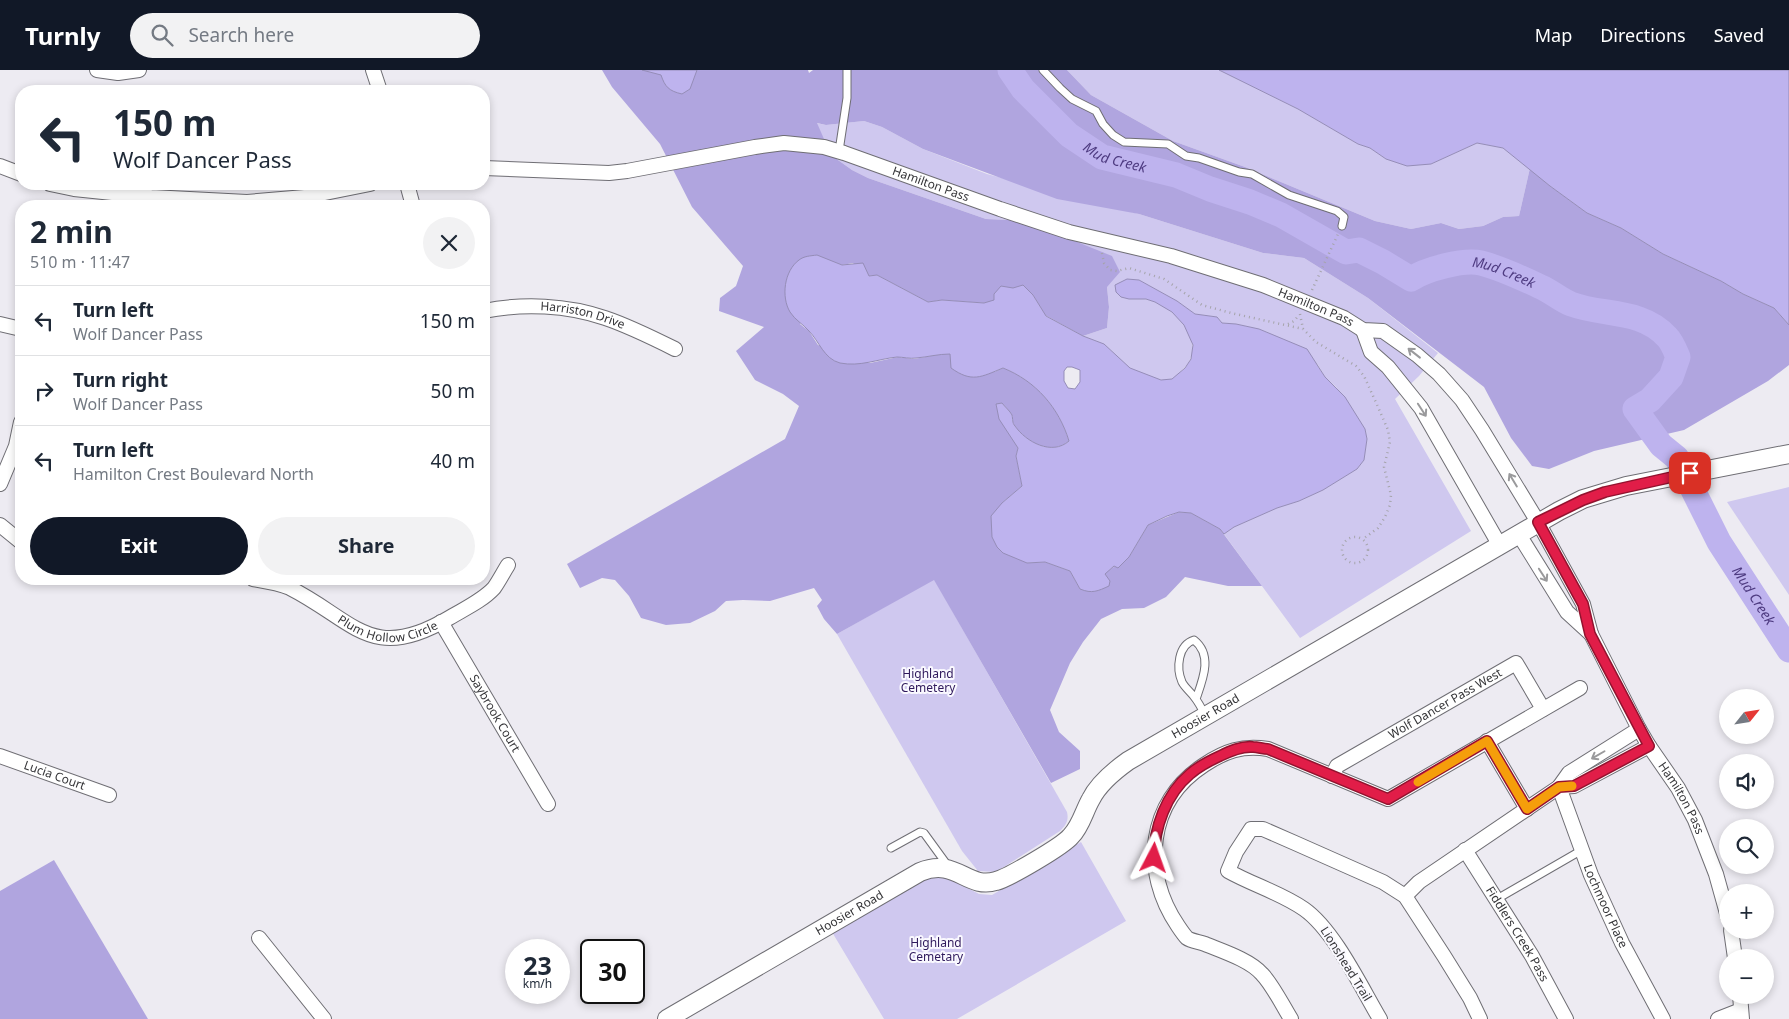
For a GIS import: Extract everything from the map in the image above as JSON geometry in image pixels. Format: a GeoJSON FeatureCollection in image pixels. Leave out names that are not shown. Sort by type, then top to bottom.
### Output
{"type":"FeatureCollection","features":[{"type":"Feature","properties":{"kind":"street"},"geometry":{"type":"LineString","coordinates":[[97,70],[118,73],[139,70]]}},
{"type":"Feature","properties":{"kind":"street"},"geometry":{"type":"LineString","coordinates":[[373,70],[378,85]]}},
{"type":"Feature","properties":{"kind":"street","name":"Hamilton Pass"},"geometry":{"type":"LineString","coordinates":[[490,168],[627,171],[755,146],[784,143],[824,147],[1069,232],[1171,256],[1263,284],[1344,318],[1363,330],[1383,331],[1417,355],[1439,374],[1462,400],[1538,522],[1583,604],[1590,634],[1639,729],[1678,788],[1695,820],[1719,885]]}},
{"type":"Feature","properties":{"kind":"street"},"geometry":{"type":"LineString","coordinates":[[0,166],[15,172]]}},
{"type":"Feature","properties":{"kind":"street"},"geometry":{"type":"LineString","coordinates":[[74,190],[212,200]]}},
{"type":"Feature","properties":{"kind":"street"},"geometry":{"type":"LineString","coordinates":[[276,200],[305,198],[342,190]]}},
{"type":"Feature","properties":{"kind":"street","name":"Harriston Drive"},"geometry":{"type":"LineString","coordinates":[[490,310],[544,306],[576,311],[604,318],[676,349]]}},
{"type":"Feature","properties":{"kind":"street"},"geometry":{"type":"LineString","coordinates":[[0,324],[15,328]]}},
{"type":"Feature","properties":{"kind":"street","name":"Hamilton Pass"},"geometry":{"type":"LineString","coordinates":[[1363,330],[1371,352],[1388,368],[1421,408],[1499,544]]}},
{"type":"Feature","properties":{"kind":"street"},"geometry":{"type":"LineString","coordinates":[[0,484],[15,448]]}},
{"type":"Feature","properties":{"kind":"street","name":"Hoosier Road"},"geometry":{"type":"LineString","coordinates":[[667,1019],[920,872],[936,866],[949,869],[984,884],[1003,879],[1071,836],[1092,797],[1113,772],[1128,761],[1518,533],[1567,507],[1598,494],[1626,486],[1789,454]]}},
{"type":"Feature","properties":{"kind":"street"},"geometry":{"type":"LineString","coordinates":[[0,525],[15,537]]}},
{"type":"Feature","properties":{"kind":"street","name":"Hamilton Pass"},"geometry":{"type":"LineString","coordinates":[[1518,533],[1567,612],[1590,634]]}},
{"type":"Feature","properties":{"kind":"street","name":"Plum Hollow Circle"},"geometry":{"type":"LineString","coordinates":[[279,585],[288,587],[337,618],[371,636],[401,638],[414,635],[441,622],[488,593],[495,587],[508,565]]}},
{"type":"Feature","properties":{"kind":"street","name":"Saybrook Court"},"geometry":{"type":"LineString","coordinates":[[441,622],[548,804]]}},
{"type":"Feature","properties":{"kind":"street","name":"Wolf Dancer Pass West"},"geometry":{"type":"LineString","coordinates":[[1332,776],[1337,766],[1516,663],[1543,709]]}},
{"type":"Feature","properties":{"kind":"street"},"geometry":{"type":"LineString","coordinates":[[1291,1019],[1262,974],[1244,961],[1188,938],[1177,925],[1166,904],[1155,871],[1154,844],[1158,824],[1167,804],[1189,774],[1233,750],[1252,747],[1268,749],[1388,799],[1580,688]]}},
{"type":"Feature","properties":{"kind":"street"},"geometry":{"type":"LineString","coordinates":[[1480,1019],[1460,981],[1405,896],[1419,882],[1559,787],[1569,773],[1578,766],[1639,729]]}},
{"type":"Feature","properties":{"kind":"street"},"geometry":{"type":"LineString","coordinates":[[1487,741],[1527,809]]}},
{"type":"Feature","properties":{"kind":"street"},"geometry":{"type":"LineString","coordinates":[[1559,787],[1574,786],[1649,746]]}},
{"type":"Feature","properties":{"kind":"street","name":"Lucia Court"},"geometry":{"type":"LineString","coordinates":[[0,756],[109,795]]}},
{"type":"Feature","properties":{"kind":"street","name":"Lochmoor Place"},"geometry":{"type":"LineString","coordinates":[[1559,787],[1591,875],[1622,944],[1663,1019]]}},
{"type":"Feature","properties":{"kind":"street","name":"Lionshead Trail"},"geometry":{"type":"LineString","coordinates":[[1380,1019],[1333,940],[1319,922],[1304,909],[1290,901],[1250,884],[1228,872],[1236,852],[1251,829],[1263,830],[1383,882],[1405,896]]}},
{"type":"Feature","properties":{"kind":"street","name":"Fiddlers Creek Pass"},"geometry":{"type":"LineString","coordinates":[[1465,850],[1532,956],[1566,1019]]}},
{"type":"Feature","properties":{"kind":"street"},"geometry":{"type":"LineString","coordinates":[[259,938],[324,1019]]}},
{"type":"Feature","properties":{"kind":"street"},"geometry":{"type":"LineString","coordinates":[[1718,1019],[1741,1014]]}},
{"type":"Feature","properties":{"kind":"lane"},"geometry":{"type":"LineString","coordinates":[[839,151],[847,98],[848,70]]}},
{"type":"Feature","properties":{"kind":"lane"},"geometry":{"type":"LineString","coordinates":[[1043,70],[1072,99],[1096,111],[1103,124],[1113,135],[1124,142],[1168,144],[1186,156],[1252,174],[1289,195],[1337,211],[1344,217],[1342,226]]}},
{"type":"Feature","properties":{"kind":"lane"},"geometry":{"type":"LineString","coordinates":[[1196,699],[1205,666],[1205,654],[1201,645],[1194,640],[1187,642],[1182,648],[1179,668],[1182,681],[1196,699],[1205,716]]}},
{"type":"Feature","properties":{"kind":"lane"},"geometry":{"type":"LineString","coordinates":[[891,848],[920,832],[924,833],[949,869]]}},
{"type":"Feature","properties":{"kind":"lane"},"geometry":{"type":"LineString","coordinates":[[1497,899],[1582,850]]}},
{"type":"Feature","properties":{"kind":"path"},"geometry":{"type":"LineString","coordinates":[[1326,261],[1342,226]]}},
{"type":"Feature","properties":{"kind":"path"},"geometry":{"type":"LineString","coordinates":[[1103,240],[1101,251],[1104,263],[1110,270],[1129,268],[1164,279],[1202,305],[1303,329],[1316,342],[1356,366],[1364,376],[1388,430],[1390,442],[1384,467],[1391,495],[1390,505],[1378,528],[1363,539]]}},
{"type":"Feature","properties":{"kind":"path"},"geometry":{"type":"LineString","coordinates":[[1300,314],[1303,329]]}},
{"type":"Feature","properties":{"kind":"path"},"geometry":{"type":"LineString","coordinates":[[1355,536],[1363,539],[1366,542],[1368,551],[1364,559],[1356,563],[1347,561],[1342,554],[1344,542],[1347,538],[1355,536]]}},
{"type":"Feature","properties":{"kind":"green space"},"geometry":{"type":"Polygon","coordinates":[[[1067,70],[1219,70],[1298,109],[1358,144],[1370,148],[1386,159],[1431,164],[1477,143],[1503,148],[1530,168],[1519,216],[1503,217],[1483,226],[1459,229],[1441,223],[1411,229],[1375,221],[1245,167],[1173,141],[1091,95],[1067,70]]]}},
{"type":"Feature","properties":{"kind":"green space"},"geometry":{"type":"Polygon","coordinates":[[[864,121],[882,127],[923,149],[987,174],[1139,214],[1263,253],[1304,258],[1368,298],[1438,353],[1419,376],[1395,399],[1471,531],[1300,638],[1224,534],[1234,527],[1323,490],[1357,469],[1364,460],[1367,439],[1365,429],[1318,365],[1274,336],[1259,329],[1222,323],[1217,317],[1195,314],[1177,301],[1139,280],[1127,279],[1129,299],[1152,301],[1173,314],[1188,331],[1192,351],[1189,361],[1178,375],[1170,380],[1144,375],[1126,366],[1104,345],[1083,336],[1107,328],[1109,307],[1107,287],[1010,220],[986,219],[868,178],[852,170],[831,155],[816,123],[826,125],[864,121]]]}},
{"type":"Feature","properties":{"kind":"green space"},"geometry":{"type":"Polygon","coordinates":[[[1789,487],[1789,595],[1727,502],[1789,487]]]}},
{"type":"Feature","properties":{"kind":"green space","name":"Highland Cemetery"},"geometry":{"type":"Polygon","coordinates":[[[934,579],[1067,812],[1068,818],[1060,831],[996,872],[978,871],[962,851],[837,634],[934,579]]]}},
{"type":"Feature","properties":{"kind":"green space","name":"Highland Cemetary"},"geometry":{"type":"Polygon","coordinates":[[[1081,842],[1126,921],[957,1019],[884,1019],[832,932],[931,874],[943,875],[979,894],[992,895],[1081,842]]]}},
{"type":"Feature","properties":{"kind":"shaded area"},"geometry":{"type":"Polygon","coordinates":[[[602,70],[808,70],[809,73],[813,70],[1067,70],[1091,95],[1173,141],[1245,167],[1375,221],[1411,229],[1441,223],[1459,229],[1483,226],[1503,217],[1519,216],[1530,168],[1550,186],[1587,213],[1621,228],[1663,254],[1774,308],[1789,325],[1789,365],[1768,381],[1684,430],[1594,451],[1549,469],[1532,466],[1511,438],[1484,387],[1368,298],[1304,258],[1263,253],[1139,214],[1057,199],[923,149],[882,127],[864,121],[826,125],[817,123],[831,155],[852,170],[868,178],[986,219],[1010,220],[1040,227],[1112,256],[1120,272],[1107,287],[1109,307],[1107,328],[1083,336],[1045,315],[1033,295],[984,303],[942,300],[928,302],[877,275],[869,276],[853,263],[842,265],[829,261],[800,324],[809,331],[818,345],[870,363],[898,357],[914,359],[950,354],[994,372],[1003,368],[1026,380],[1045,397],[1065,429],[1069,441],[1055,447],[1047,447],[1032,442],[1014,425],[1012,415],[1002,403],[996,405],[1018,448],[1016,456],[1022,486],[1002,503],[1027,563],[1045,562],[1070,571],[1080,589],[1129,557],[1148,525],[1179,512],[1191,513],[1220,529],[1262,586],[1228,586],[1185,577],[1166,597],[1144,608],[1122,609],[1101,619],[1070,663],[1050,710],[1059,732],[1080,751],[1080,769],[1051,783],[934,580],[837,634],[824,619],[817,606],[822,600],[814,588],[770,601],[726,601],[715,611],[690,623],[666,625],[641,618],[629,596],[615,580],[602,578],[580,588],[567,564],[785,439],[799,406],[783,394],[755,380],[736,351],[764,327],[719,311],[720,298],[736,286],[743,266],[692,207],[660,144],[612,87],[602,70]]]}},
{"type":"Feature","properties":{"kind":"shaded area"},"geometry":{"type":"Polygon","coordinates":[[[642,70],[697,70],[690,89],[682,94],[668,88],[661,75],[642,70]]]}},
{"type":"Feature","properties":{"kind":"shaded area"},"geometry":{"type":"Polygon","coordinates":[[[1219,70],[1789,70],[1789,325],[1774,308],[1663,254],[1621,228],[1587,213],[1503,148],[1477,143],[1431,164],[1407,166],[1386,159],[1370,148],[1358,144],[1298,109],[1219,70]]]}},
{"type":"Feature","properties":{"kind":"shaded area"},"geometry":{"type":"Polygon","coordinates":[[[817,255],[842,265],[863,263],[869,276],[877,275],[928,302],[942,300],[984,303],[994,300],[994,294],[1001,286],[1013,288],[1023,285],[1033,295],[1046,316],[1083,336],[1104,344],[1130,368],[1161,380],[1172,379],[1185,368],[1191,359],[1193,345],[1184,325],[1172,312],[1155,302],[1146,299],[1121,297],[1116,292],[1115,285],[1127,279],[1139,280],[1177,301],[1195,314],[1217,317],[1222,323],[1259,329],[1307,349],[1325,377],[1345,397],[1365,429],[1367,439],[1364,460],[1357,469],[1323,490],[1234,527],[1224,534],[1220,529],[1191,513],[1179,512],[1167,516],[1148,525],[1129,557],[1118,568],[1114,566],[1105,574],[1110,581],[1109,586],[1095,591],[1080,589],[1070,571],[1045,562],[1027,563],[1003,553],[997,547],[992,537],[991,516],[1002,503],[1022,486],[1016,456],[1018,448],[999,419],[996,404],[1002,403],[1012,415],[1014,425],[1032,442],[1047,447],[1055,447],[1069,441],[1059,418],[1045,397],[1026,380],[1003,368],[977,377],[958,373],[951,368],[950,354],[914,358],[897,357],[855,364],[834,361],[826,354],[813,335],[792,315],[787,306],[785,292],[787,277],[790,271],[801,259],[817,255]],[[1067,367],[1064,371],[1064,381],[1068,388],[1075,389],[1080,382],[1080,370],[1067,367]]]}},
{"type":"Feature","properties":{"kind":"shaded area"},"geometry":{"type":"Polygon","coordinates":[[[54,860],[148,1019],[0,1019],[0,891],[54,860]]]}},
{"type":"Feature","properties":{"kind":"waterway","name":"Mud Creek"},"geometry":{"type":"LineString","coordinates":[[1010,70],[1023,89],[1069,135],[1102,157],[1176,175],[1250,202],[1281,215],[1346,252],[1359,250],[1411,279],[1445,266],[1465,262],[1481,263],[1504,270],[1526,280],[1571,304],[1634,317],[1657,328],[1669,339],[1678,357],[1671,377],[1650,400],[1635,409],[1661,445],[1677,458],[1719,542],[1789,650]]}},
{"type":"Feature","properties":{"kind":"slow traffic"},"geometry":{"type":"LineString","coordinates":[[1418,782],[1487,741],[1527,809],[1559,787],[1572,786]]}},
{"type":"Feature","properties":{"kind":"route"},"geometry":{"type":"LineString","coordinates":[[1154,858],[1154,844],[1158,824],[1167,804],[1178,788],[1189,774],[1233,750],[1252,747],[1268,749],[1388,799],[1487,741],[1527,809],[1559,787],[1574,786],[1649,746],[1590,634],[1583,604],[1538,522],[1583,500],[1605,492],[1690,473]]}}]}
